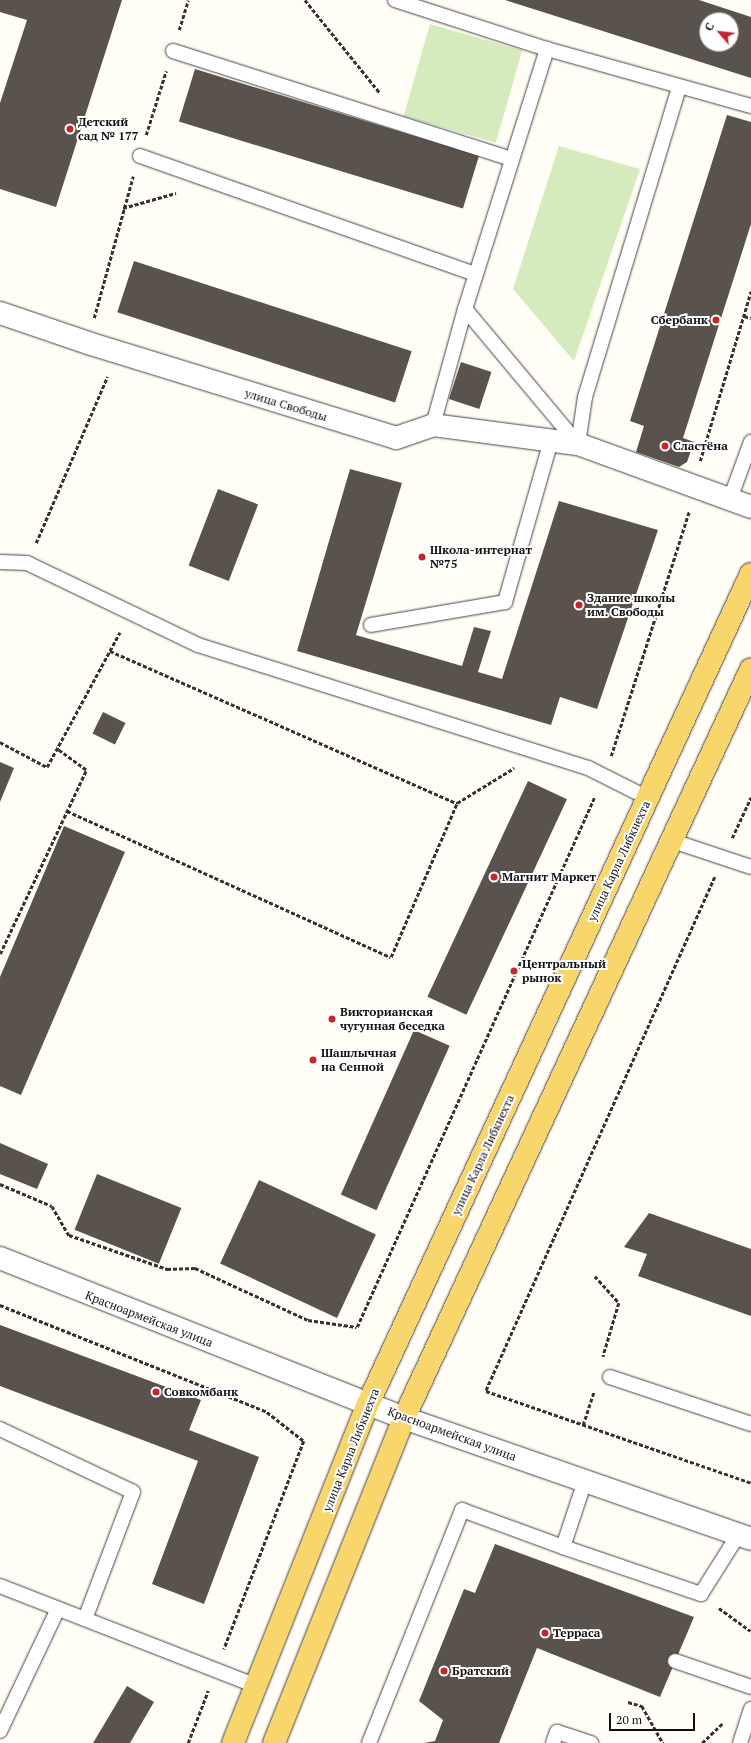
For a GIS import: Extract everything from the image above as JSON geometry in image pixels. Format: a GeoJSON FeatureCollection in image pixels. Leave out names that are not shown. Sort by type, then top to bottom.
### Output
{"type":"FeatureCollection","features":[{"type":"Feature","properties":{"kind":"main road","name":"улица Карла Либкнехта"},"geometry":{"type":"LineString","coordinates":[[233,1743],[368,1404],[751,574]]}},
{"type":"Feature","properties":{"kind":"main road"},"geometry":{"type":"LineString","coordinates":[[274,1743],[404,1418],[670,840],[751,669]]}},
{"type":"Feature","properties":{"kind":"street","name":"улица Свободы"},"geometry":{"type":"LineString","coordinates":[[0,313],[88,343],[396,438],[433,425],[578,444],[697,486],[751,507]]}},
{"type":"Feature","properties":{"kind":"street","name":"Красноармейская улица"},"geometry":{"type":"LineString","coordinates":[[0,1258],[404,1418],[745,1537]]}},
{"type":"Feature","properties":{"kind":"lane"},"geometry":{"type":"LineString","coordinates":[[395,0],[547,49],[751,106]]}},
{"type":"Feature","properties":{"kind":"lane"},"geometry":{"type":"LineString","coordinates":[[433,425],[465,309],[511,159],[547,49]]}},
{"type":"Feature","properties":{"kind":"lane"},"geometry":{"type":"LineString","coordinates":[[173,51],[511,159]]}},
{"type":"Feature","properties":{"kind":"lane"},"geometry":{"type":"LineString","coordinates":[[578,444],[585,397],[679,87]]}},
{"type":"Feature","properties":{"kind":"lane"},"geometry":{"type":"LineString","coordinates":[[140,156],[476,274]]}},
{"type":"Feature","properties":{"kind":"lane"},"geometry":{"type":"LineString","coordinates":[[465,309],[578,444]]}},
{"type":"Feature","properties":{"kind":"lane"},"geometry":{"type":"LineString","coordinates":[[371,625],[505,602],[552,440]]}},
{"type":"Feature","properties":{"kind":"lane"},"geometry":{"type":"LineString","coordinates":[[730,499],[751,442]]}},
{"type":"Feature","properties":{"kind":"lane"},"geometry":{"type":"LineString","coordinates":[[0,562],[27,563],[198,645],[539,753],[604,776],[648,798]]}},
{"type":"Feature","properties":{"kind":"lane"},"geometry":{"type":"LineString","coordinates":[[670,840],[751,867]]}},
{"type":"Feature","properties":{"kind":"lane"},"geometry":{"type":"LineString","coordinates":[[610,1377],[751,1424]]}},
{"type":"Feature","properties":{"kind":"lane"},"geometry":{"type":"LineString","coordinates":[[0,1428],[133,1492],[85,1619]]}},
{"type":"Feature","properties":{"kind":"lane"},"geometry":{"type":"LineString","coordinates":[[563,1547],[584,1481]]}},
{"type":"Feature","properties":{"kind":"lane"},"geometry":{"type":"LineString","coordinates":[[369,1743],[462,1510],[563,1547],[701,1594],[745,1537]]}},
{"type":"Feature","properties":{"kind":"lane"},"geometry":{"type":"LineString","coordinates":[[0,1586],[256,1686]]}},
{"type":"Feature","properties":{"kind":"lane"},"geometry":{"type":"LineString","coordinates":[[0,1731],[58,1608]]}},
{"type":"Feature","properties":{"kind":"lane"},"geometry":{"type":"LineString","coordinates":[[675,1661],[751,1687]]}},
{"type":"Feature","properties":{"kind":"lane"},"geometry":{"type":"LineString","coordinates":[[740,1743],[751,1709]]}},
{"type":"Feature","properties":{"kind":"lane"},"geometry":{"type":"LineString","coordinates":[[552,1743],[557,1732],[591,1743]]}},
{"type":"Feature","properties":{"kind":"path"},"geometry":{"type":"LineString","coordinates":[[27,563],[108,377],[88,343],[123,208],[188,0]]}},
{"type":"Feature","properties":{"kind":"path"},"geometry":{"type":"LineString","coordinates":[[304,0],[407,126]]}},
{"type":"Feature","properties":{"kind":"path"},"geometry":{"type":"LineString","coordinates":[[123,208],[214,182]]}},
{"type":"Feature","properties":{"kind":"path"},"geometry":{"type":"LineString","coordinates":[[0,1184],[52,1206],[69,1235],[167,1270],[195,1268],[308,1320],[357,1327],[604,776],[697,486],[700,461],[751,291]]}},
{"type":"Feature","properties":{"kind":"path"},"geometry":{"type":"LineString","coordinates":[[744,316],[751,318]]}},
{"type":"Feature","properties":{"kind":"path"},"geometry":{"type":"LineString","coordinates":[[0,742],[48,767],[130,612]]}},
{"type":"Feature","properties":{"kind":"path"},"geometry":{"type":"LineString","coordinates":[[110,650],[457,803]]}},
{"type":"Feature","properties":{"kind":"path"},"geometry":{"type":"LineString","coordinates":[[0,954],[86,770],[57,749]]}},
{"type":"Feature","properties":{"kind":"path"},"geometry":{"type":"LineString","coordinates":[[67,811],[391,957],[457,803],[539,753]]}},
{"type":"Feature","properties":{"kind":"path"},"geometry":{"type":"LineString","coordinates":[[751,797],[486,1391],[751,1483]]}},
{"type":"Feature","properties":{"kind":"path"},"geometry":{"type":"LineString","coordinates":[[595,1276],[619,1303],[602,1360]]}},
{"type":"Feature","properties":{"kind":"path"},"geometry":{"type":"LineString","coordinates":[[0,1305],[267,1412],[304,1441],[188,1743]]}},
{"type":"Feature","properties":{"kind":"path"},"geometry":{"type":"LineString","coordinates":[[584,1425],[594,1389]]}},
{"type":"Feature","properties":{"kind":"path"},"geometry":{"type":"LineString","coordinates":[[701,1594],[751,1631]]}},
{"type":"Feature","properties":{"kind":"path"},"geometry":{"type":"LineString","coordinates":[[628,1702],[642,1706],[663,1743]]}},
{"type":"Feature","properties":{"kind":"green space"},"geometry":{"type":"Polygon","coordinates":[[[430,24],[522,50],[496,143],[404,116],[430,24]]]}},
{"type":"Feature","properties":{"kind":"green space"},"geometry":{"type":"Polygon","coordinates":[[[559,146],[640,169],[574,361],[513,289],[559,146]]]}},
{"type":"Feature","properties":{"kind":"building"},"geometry":{"type":"Polygon","coordinates":[[[0,0],[122,0],[56,207],[0,189],[0,103],[27,20],[0,12],[0,0]]]}},
{"type":"Feature","properties":{"kind":"building"},"geometry":{"type":"Polygon","coordinates":[[[505,0],[699,0],[736,12],[699,12],[699,52],[739,52],[739,13],[751,17],[751,78],[505,0]]]}},
{"type":"Feature","properties":{"kind":"building"},"geometry":{"type":"Polygon","coordinates":[[[195,69],[479,156],[463,208],[179,122],[195,69]]]}},
{"type":"Feature","properties":{"kind":"building"},"geometry":{"type":"Polygon","coordinates":[[[727,115],[751,122],[751,224],[683,438],[694,442],[687,462],[679,467],[636,452],[644,426],[630,421],[727,115]]]}},
{"type":"Feature","properties":{"kind":"building"},"geometry":{"type":"Polygon","coordinates":[[[134,261],[412,351],[395,403],[117,312],[134,261]]]}},
{"type":"Feature","properties":{"kind":"building"},"geometry":{"type":"Polygon","coordinates":[[[461,362],[491,372],[479,409],[449,399],[461,362]]]}},
{"type":"Feature","properties":{"kind":"building"},"geometry":{"type":"Polygon","coordinates":[[[350,469],[402,483],[356,635],[462,666],[474,627],[491,631],[478,672],[502,679],[559,501],[658,530],[597,709],[560,697],[551,725],[297,651],[350,469]]]}},
{"type":"Feature","properties":{"kind":"building"},"geometry":{"type":"Polygon","coordinates":[[[218,489],[258,504],[229,581],[189,566],[218,489]]]}},
{"type":"Feature","properties":{"kind":"building"},"geometry":{"type":"Polygon","coordinates":[[[103,712],[125,723],[115,745],[92,734],[103,712]]]}},
{"type":"Feature","properties":{"kind":"building"},"geometry":{"type":"Polygon","coordinates":[[[0,762],[14,768],[0,802],[0,762]]]}},
{"type":"Feature","properties":{"kind":"building"},"geometry":{"type":"Polygon","coordinates":[[[528,781],[567,799],[466,1015],[427,997],[528,781]]]}},
{"type":"Feature","properties":{"kind":"building"},"geometry":{"type":"Polygon","coordinates":[[[64,826],[125,852],[21,1095],[0,1086],[0,977],[64,826]]]}},
{"type":"Feature","properties":{"kind":"building"},"geometry":{"type":"Polygon","coordinates":[[[414,1030],[450,1046],[376,1210],[341,1194],[414,1030]]]}},
{"type":"Feature","properties":{"kind":"building"},"geometry":{"type":"Polygon","coordinates":[[[0,1143],[48,1164],[37,1189],[0,1174],[0,1143]]]}},
{"type":"Feature","properties":{"kind":"building"},"geometry":{"type":"Polygon","coordinates":[[[97,1174],[181,1208],[159,1264],[75,1230],[97,1174]]]}},
{"type":"Feature","properties":{"kind":"building"},"geometry":{"type":"Polygon","coordinates":[[[259,1180],[376,1235],[337,1318],[220,1263],[259,1180]]]}},
{"type":"Feature","properties":{"kind":"building"},"geometry":{"type":"Polygon","coordinates":[[[649,1213],[751,1249],[751,1316],[638,1276],[647,1254],[624,1247],[649,1213]]]}},
{"type":"Feature","properties":{"kind":"building"},"geometry":{"type":"Polygon","coordinates":[[[0,1325],[201,1400],[189,1430],[259,1457],[204,1604],[152,1584],[198,1461],[0,1386],[0,1325]]]}},
{"type":"Feature","properties":{"kind":"building"},"geometry":{"type":"Polygon","coordinates":[[[495,1544],[694,1617],[660,1697],[537,1648],[499,1743],[424,1743],[435,1741],[443,1720],[419,1701],[464,1589],[475,1593],[495,1544]]]}},
{"type":"Feature","properties":{"kind":"building"},"geometry":{"type":"Polygon","coordinates":[[[127,1686],[154,1702],[130,1743],[93,1743],[127,1686]]]}},
{"type":"Feature","properties":{"kind":"place","name":"Детский сад № 177"},"geometry":{"type":"Point","coordinates":[70,129]}},
{"type":"Feature","properties":{"kind":"place","name":"Сбербанк"},"geometry":{"type":"Point","coordinates":[716,320]}},
{"type":"Feature","properties":{"kind":"place","name":"Сластёна"},"geometry":{"type":"Point","coordinates":[665,446]}},
{"type":"Feature","properties":{"kind":"place","name":"Школа-интернат №75"},"geometry":{"type":"Point","coordinates":[422,557]}},
{"type":"Feature","properties":{"kind":"place","name":"Здание школы им. Свободы"},"geometry":{"type":"Point","coordinates":[579,605]}},
{"type":"Feature","properties":{"kind":"place","name":"Магнит Маркет"},"geometry":{"type":"Point","coordinates":[494,877]}},
{"type":"Feature","properties":{"kind":"place","name":"Центральный рынок"},"geometry":{"type":"Point","coordinates":[514,971]}},
{"type":"Feature","properties":{"kind":"place","name":"Викторианская чугунная беседка"},"geometry":{"type":"Point","coordinates":[332,1019]}},
{"type":"Feature","properties":{"kind":"place","name":"Шашлычная на Сенной"},"geometry":{"type":"Point","coordinates":[313,1060]}},
{"type":"Feature","properties":{"kind":"place","name":"Совкомбанк"},"geometry":{"type":"Point","coordinates":[156,1392]}},
{"type":"Feature","properties":{"kind":"place","name":"Терраса"},"geometry":{"type":"Point","coordinates":[545,1633]}},
{"type":"Feature","properties":{"kind":"place","name":"Братский"},"geometry":{"type":"Point","coordinates":[444,1671]}}]}
